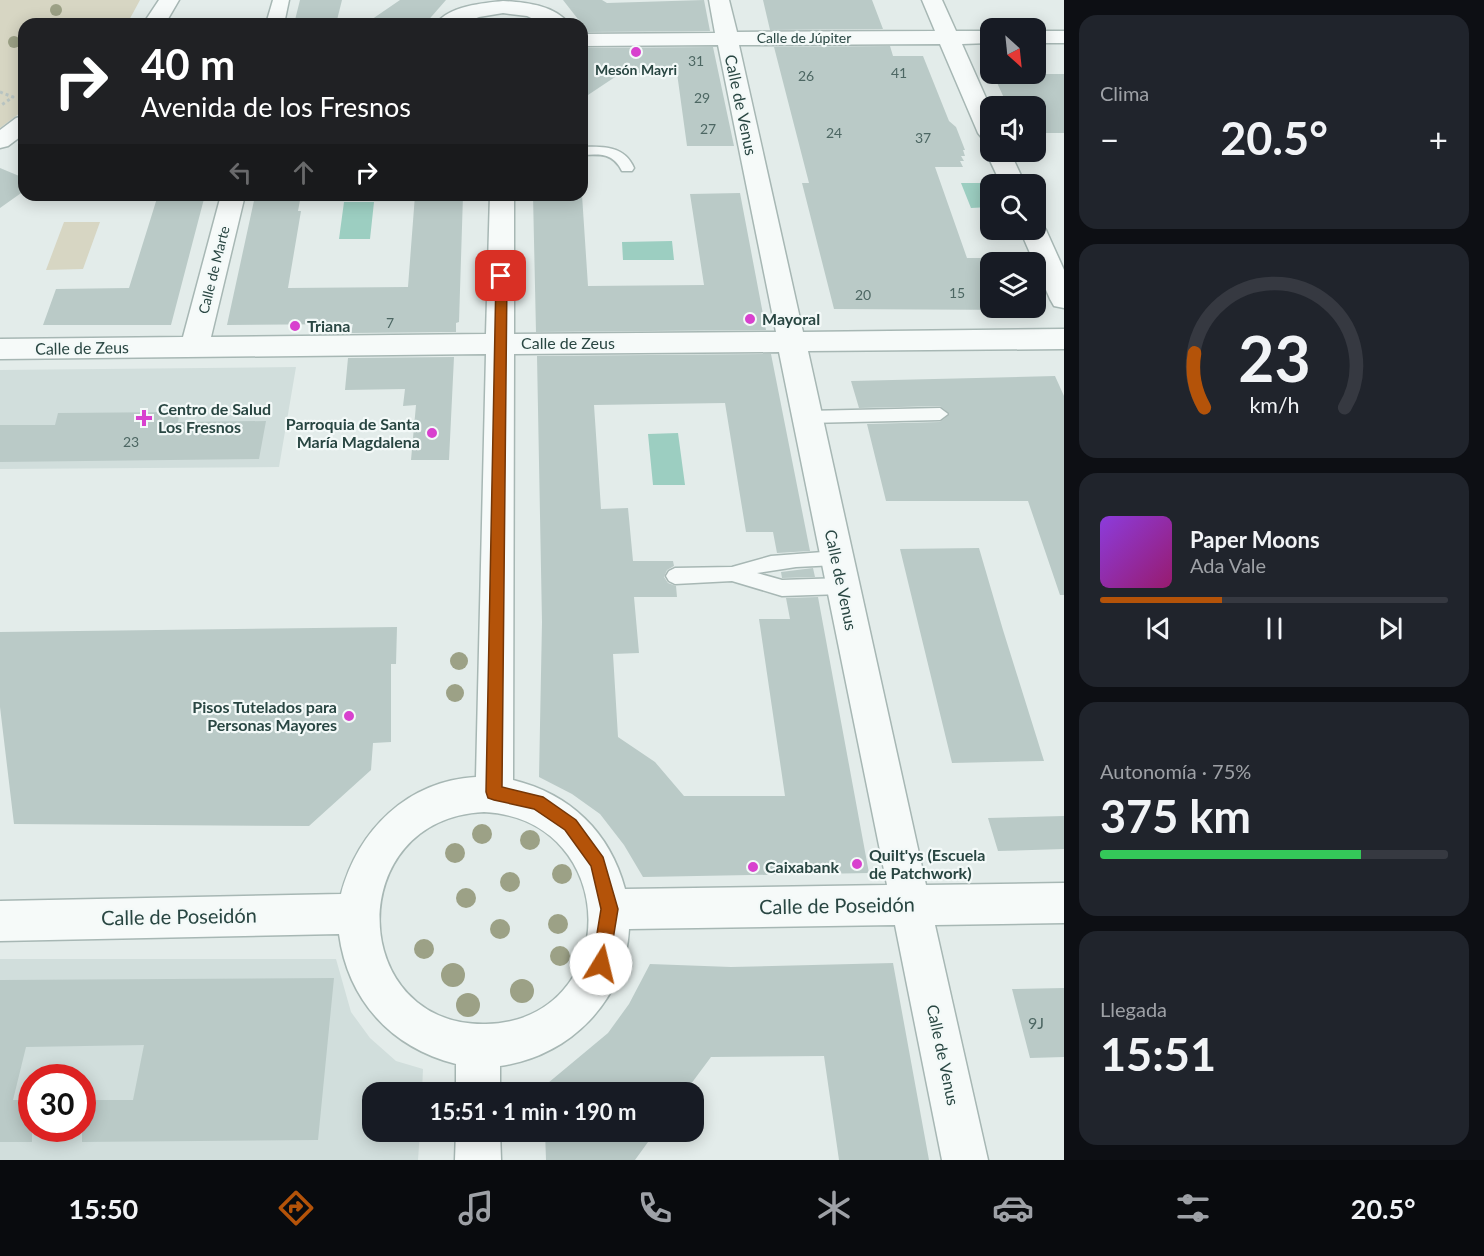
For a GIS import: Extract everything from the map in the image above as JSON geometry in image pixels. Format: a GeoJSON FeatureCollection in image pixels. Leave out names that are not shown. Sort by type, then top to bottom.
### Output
{"type":"FeatureCollection","features":[{"type":"Feature","properties":{"kind":"street"},"geometry":{"type":"LineString","coordinates":[[158,18],[169,0]]}},
{"type":"Feature","properties":{"kind":"street"},"geometry":{"type":"LineString","coordinates":[[276,18],[281,0]]}},
{"type":"Feature","properties":{"kind":"street","name":"Calle de Venus"},"geometry":{"type":"LineString","coordinates":[[720,0],[726,38],[965,1160]]}},
{"type":"Feature","properties":{"kind":"street"},"geometry":{"type":"LineString","coordinates":[[932,0],[980,110]]}},
{"type":"Feature","properties":{"kind":"street"},"geometry":{"type":"LineString","coordinates":[[456,18],[483,8],[509,3],[552,18]]}},
{"type":"Feature","properties":{"kind":"street","name":"Calle de Júpiter"},"geometry":{"type":"LineString","coordinates":[[588,40],[980,37]]}},
{"type":"Feature","properties":{"kind":"street"},"geometry":{"type":"LineString","coordinates":[[1046,37],[1064,37]]}},
{"type":"Feature","properties":{"kind":"street"},"geometry":{"type":"LineString","coordinates":[[0,141],[18,128]]}},
{"type":"Feature","properties":{"kind":"street","name":"Calle de Marte"},"geometry":{"type":"LineString","coordinates":[[195,346],[231,201]]}},
{"type":"Feature","properties":{"kind":"street"},"geometry":{"type":"LineString","coordinates":[[494,792],[502,201]]}},
{"type":"Feature","properties":{"kind":"street"},"geometry":{"type":"LineString","coordinates":[[1037,240],[1064,299]]}},
{"type":"Feature","properties":{"kind":"street","name":"Calle de Zeus"},"geometry":{"type":"LineString","coordinates":[[0,349],[1064,339]]}},
{"type":"Feature","properties":{"kind":"street"},"geometry":{"type":"LineString","coordinates":[[494,792],[537,802],[570,825],[598,863],[610,909],[601,964],[575,1007],[531,1038],[478,1049],[430,1039],[389,1008],[365,968],[358,914],[370,867],[401,826],[445,799],[494,792]]}},
{"type":"Feature","properties":{"kind":"street","name":"Calle de Poseidón"},"geometry":{"type":"LineString","coordinates":[[610,909],[1064,903]]}},
{"type":"Feature","properties":{"kind":"street","name":"Calle de Poseidón"},"geometry":{"type":"LineString","coordinates":[[0,921],[358,914]]}},
{"type":"Feature","properties":{"kind":"street"},"geometry":{"type":"LineString","coordinates":[[478,1049],[478,1082]]}},
{"type":"Feature","properties":{"kind":"street"},"geometry":{"type":"LineString","coordinates":[[478,1142],[478,1160]]}},
{"type":"Feature","properties":{"kind":"lane"},"geometry":{"type":"LineString","coordinates":[[588,151],[616,153],[622,157],[627,168]]}},
{"type":"Feature","properties":{"kind":"lane"},"geometry":{"type":"LineString","coordinates":[[807,417],[940,414]]}},
{"type":"Feature","properties":{"kind":"lane"},"geometry":{"type":"LineString","coordinates":[[732,574],[758,564],[778,560],[839,572]]}},
{"type":"Feature","properties":{"kind":"lane"},"geometry":{"type":"LineString","coordinates":[[675,576],[732,574],[782,588],[839,572]]}},
{"type":"Feature","properties":{"kind":"path"},"geometry":{"type":"LineString","coordinates":[[0,92],[14,97],[0,106]]}},
{"type":"Feature","properties":{"kind":"shaded area"},"geometry":{"type":"Polygon","coordinates":[[[0,0],[140,0],[130,18],[18,18],[18,114],[0,128],[0,0]]]}},
{"type":"Feature","properties":{"kind":"shaded area"},"geometry":{"type":"Polygon","coordinates":[[[961,183],[980,183],[980,208],[971,208],[961,183]]]}},
{"type":"Feature","properties":{"kind":"shaded area"},"geometry":{"type":"Polygon","coordinates":[[[344,202],[374,202],[370,239],[339,239],[344,202]]]}},
{"type":"Feature","properties":{"kind":"shaded area"},"geometry":{"type":"Polygon","coordinates":[[[64,222],[100,222],[83,269],[46,270],[64,222]]]}},
{"type":"Feature","properties":{"kind":"shaded area"},"geometry":{"type":"Polygon","coordinates":[[[672,241],[674,260],[623,260],[622,242],[672,241]]]}},
{"type":"Feature","properties":{"kind":"shaded area","name":"Centro de Salud Los Fresnos"},"geometry":{"type":"Polygon","coordinates":[[[296,367],[279,467],[0,469],[0,370],[296,367]]]}},
{"type":"Feature","properties":{"kind":"shaded area"},"geometry":{"type":"Polygon","coordinates":[[[678,433],[685,485],[653,485],[648,434],[678,433]]]}},
{"type":"Feature","properties":{"kind":"shaded area"},"geometry":{"type":"Polygon","coordinates":[[[0,959],[336,959],[351,1012],[370,1038],[396,1061],[423,1069],[422,1082],[362,1082],[362,1142],[419,1142],[418,1160],[0,1160],[0,959]]]}},
{"type":"Feature","properties":{"kind":"building"},"geometry":{"type":"Polygon","coordinates":[[[300,0],[342,0],[338,18],[296,18],[300,0]]]}},
{"type":"Feature","properties":{"kind":"building"},"geometry":{"type":"Polygon","coordinates":[[[400,0],[446,0],[430,18],[374,18],[400,0]]]}},
{"type":"Feature","properties":{"kind":"building"},"geometry":{"type":"Polygon","coordinates":[[[563,0],[602,0],[607,3],[704,0],[710,31],[588,32],[588,18],[577,18],[563,0]]]}},
{"type":"Feature","properties":{"kind":"building"},"geometry":{"type":"Polygon","coordinates":[[[763,0],[872,0],[883,29],[770,30],[763,0]]]}},
{"type":"Feature","properties":{"kind":"building"},"geometry":{"type":"Polygon","coordinates":[[[890,46],[893,56],[923,56],[949,121],[956,127],[965,150],[963,150],[965,156],[961,156],[964,161],[960,161],[963,167],[935,167],[967,258],[980,258],[980,310],[834,309],[802,183],[809,183],[774,47],[890,46]]]}},
{"type":"Feature","properties":{"kind":"building"},"geometry":{"type":"Polygon","coordinates":[[[713,47],[734,146],[687,146],[677,73],[621,73],[588,95],[588,48],[713,47]]]}},
{"type":"Feature","properties":{"kind":"building"},"geometry":{"type":"Polygon","coordinates":[[[1046,74],[1064,74],[1064,133],[1046,133],[1046,96],[1003,96],[998,84],[1046,84],[1046,74]]]}},
{"type":"Feature","properties":{"kind":"building"},"geometry":{"type":"Polygon","coordinates":[[[0,168],[18,176],[18,195],[0,208],[0,168]]]}},
{"type":"Feature","properties":{"kind":"building"},"geometry":{"type":"Polygon","coordinates":[[[740,193],[766,330],[536,332],[533,201],[582,201],[588,286],[704,285],[690,194],[740,193]]]}},
{"type":"Feature","properties":{"kind":"building"},"geometry":{"type":"Polygon","coordinates":[[[156,201],[203,201],[171,325],[43,325],[56,289],[129,288],[156,201]]]}},
{"type":"Feature","properties":{"kind":"building"},"geometry":{"type":"Polygon","coordinates":[[[254,201],[300,201],[298,211],[301,211],[288,288],[408,287],[415,201],[463,201],[459,322],[456,323],[456,332],[351,333],[353,324],[227,325],[254,201]]]}},
{"type":"Feature","properties":{"kind":"building"},"geometry":{"type":"Polygon","coordinates":[[[771,354],[810,551],[777,553],[773,532],[746,532],[725,403],[594,405],[601,509],[628,508],[633,561],[673,561],[674,566],[667,570],[664,577],[668,583],[676,586],[677,597],[634,597],[639,653],[613,654],[618,737],[655,762],[684,796],[785,796],[759,619],[790,619],[786,598],[818,597],[869,873],[643,877],[624,845],[600,814],[572,794],[539,777],[542,622],[537,356],[771,354]]]}},
{"type":"Feature","properties":{"kind":"building","name":"Parroquia de Santa María Magdalena"},"geometry":{"type":"Polygon","coordinates":[[[454,357],[449,460],[411,460],[416,405],[403,406],[405,389],[345,390],[348,358],[454,357]]]}},
{"type":"Feature","properties":{"kind":"building"},"geometry":{"type":"Polygon","coordinates":[[[1055,376],[1064,396],[1064,595],[1060,595],[1028,501],[886,501],[867,424],[940,422],[950,414],[940,406],[859,408],[851,381],[1055,376]]]}},
{"type":"Feature","properties":{"kind":"building"},"geometry":{"type":"Polygon","coordinates":[[[180,412],[178,422],[266,421],[259,459],[0,462],[0,425],[55,425],[58,413],[180,412]]]}},
{"type":"Feature","properties":{"kind":"building"},"geometry":{"type":"Polygon","coordinates":[[[979,548],[1044,761],[952,763],[900,549],[979,548]]]}},
{"type":"Feature","properties":{"kind":"building"},"geometry":{"type":"Polygon","coordinates":[[[813,568],[815,577],[782,578],[781,572],[813,568]]]}},
{"type":"Feature","properties":{"kind":"building","name":"Pisos Tutelados para Personas Mayores"},"geometry":{"type":"Polygon","coordinates":[[[397,627],[396,664],[391,664],[391,742],[373,743],[371,770],[309,826],[14,824],[0,707],[0,632],[397,627]]]}},
{"type":"Feature","properties":{"kind":"building"},"geometry":{"type":"Polygon","coordinates":[[[1064,816],[1064,849],[998,851],[988,818],[1064,816]]]}},
{"type":"Feature","properties":{"kind":"building"},"geometry":{"type":"Polygon","coordinates":[[[893,963],[929,1160],[839,1160],[824,1056],[711,1057],[692,1082],[549,1082],[608,1033],[629,1004],[650,964],[731,967],[893,963]]]}},
{"type":"Feature","properties":{"kind":"building"},"geometry":{"type":"Polygon","coordinates":[[[334,978],[318,1140],[96,1142],[96,1100],[133,1100],[144,1045],[26,1047],[22,1064],[18,1064],[18,1080],[13,1100],[18,1100],[18,1142],[0,1142],[0,980],[334,978]]]}},
{"type":"Feature","properties":{"kind":"building"},"geometry":{"type":"Polygon","coordinates":[[[1064,988],[1064,1057],[1030,1058],[1012,989],[1064,988]]]}},
{"type":"Feature","properties":{"kind":"building"},"geometry":{"type":"Polygon","coordinates":[[[545,1142],[648,1142],[635,1160],[546,1160],[545,1142]]]}},
{"type":"Feature","properties":{"kind":"place","name":"Mesón Mayri"},"geometry":{"type":"Point","coordinates":[636,52]}},
{"type":"Feature","properties":{"kind":"place","name":"Mayoral"},"geometry":{"type":"Point","coordinates":[750,319]}},
{"type":"Feature","properties":{"kind":"place","name":"Triana"},"geometry":{"type":"Point","coordinates":[295,326]}},
{"type":"Feature","properties":{"kind":"place","name":"Centro de Salud Los Fresnos"},"geometry":{"type":"Point","coordinates":[144,418]}},
{"type":"Feature","properties":{"kind":"place","name":"Parroquia de Santa María Magdalena"},"geometry":{"type":"Point","coordinates":[432,433]}},
{"type":"Feature","properties":{"kind":"place","name":"Pisos Tutelados para Personas Mayores"},"geometry":{"type":"Point","coordinates":[349,716]}},
{"type":"Feature","properties":{"kind":"place","name":"Quilt'ys (Escuela de Patchwork)"},"geometry":{"type":"Point","coordinates":[857,864]}},
{"type":"Feature","properties":{"kind":"place","name":"Caixabank"},"geometry":{"type":"Point","coordinates":[753,867]}},
{"type":"Feature","properties":{"kind":"route"},"geometry":{"type":"LineString","coordinates":[[501,276],[494,792],[537,802],[570,825],[598,863],[610,909],[601,964]]}}]}
